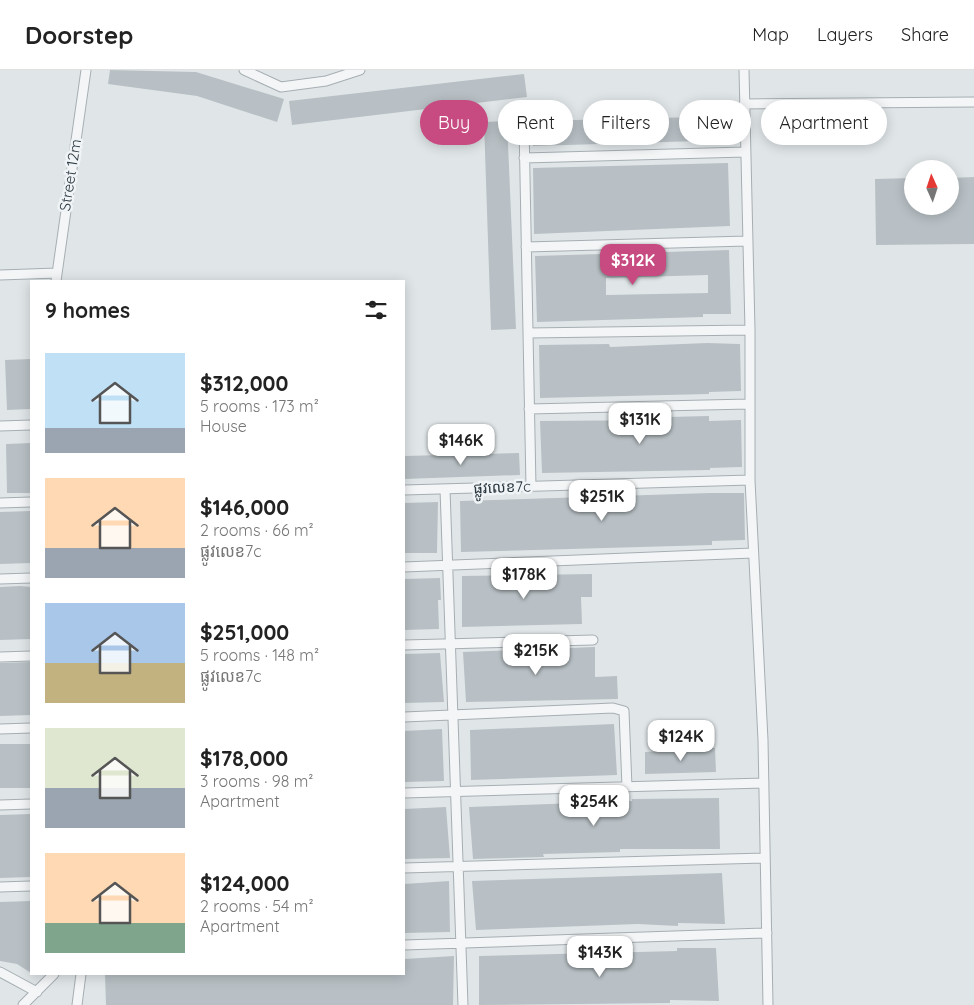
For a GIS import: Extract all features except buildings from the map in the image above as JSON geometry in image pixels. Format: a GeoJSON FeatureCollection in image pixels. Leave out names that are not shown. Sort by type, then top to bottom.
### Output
{"type":"FeatureCollection","features":[{"type":"Feature","properties":{"kind":"street","name":"Street 12m"},"geometry":{"type":"LineString","coordinates":[[57,277],[86,70]]}},
{"type":"Feature","properties":{"kind":"street"},"geometry":{"type":"LineString","coordinates":[[244,70],[281,87],[326,81],[360,70]]}},
{"type":"Feature","properties":{"kind":"street"},"geometry":{"type":"LineString","coordinates":[[744,70],[744,100]]}},
{"type":"Feature","properties":{"kind":"street"},"geometry":{"type":"LineString","coordinates":[[751,104],[974,102]]}},
{"type":"Feature","properties":{"kind":"street"},"geometry":{"type":"LineString","coordinates":[[524,145],[531,486]]}},
{"type":"Feature","properties":{"kind":"street"},"geometry":{"type":"LineString","coordinates":[[745,145],[750,330],[750,480],[764,783],[768,1005]]}},
{"type":"Feature","properties":{"kind":"street"},"geometry":{"type":"LineString","coordinates":[[524,158],[745,152]]}},
{"type":"Feature","properties":{"kind":"street"},"geometry":{"type":"LineString","coordinates":[[526,247],[747,241]]}},
{"type":"Feature","properties":{"kind":"street"},"geometry":{"type":"LineString","coordinates":[[0,275],[57,277]]}},
{"type":"Feature","properties":{"kind":"street"},"geometry":{"type":"LineString","coordinates":[[528,333],[750,330]]}},
{"type":"Feature","properties":{"kind":"street"},"geometry":{"type":"LineString","coordinates":[[529,409],[749,404]]}},
{"type":"Feature","properties":{"kind":"street"},"geometry":{"type":"LineString","coordinates":[[0,426],[30,425]]}},
{"type":"Feature","properties":{"kind":"street","name":"ផ្លូវលេខ7c"},"geometry":{"type":"LineString","coordinates":[[405,490],[750,480]]}},
{"type":"Feature","properties":{"kind":"street"},"geometry":{"type":"LineString","coordinates":[[445,489],[463,1005]]}},
{"type":"Feature","properties":{"kind":"street"},"geometry":{"type":"LineString","coordinates":[[0,503],[30,502]]}},
{"type":"Feature","properties":{"kind":"street"},"geometry":{"type":"LineString","coordinates":[[405,567],[753,553]]}},
{"type":"Feature","properties":{"kind":"street"},"geometry":{"type":"LineString","coordinates":[[0,579],[30,578]]}},
{"type":"Feature","properties":{"kind":"street"},"geometry":{"type":"LineString","coordinates":[[405,645],[593,640]]}},
{"type":"Feature","properties":{"kind":"street"},"geometry":{"type":"LineString","coordinates":[[0,657],[30,656]]}},
{"type":"Feature","properties":{"kind":"street"},"geometry":{"type":"LineString","coordinates":[[405,717],[613,708],[624,711],[627,786]]}},
{"type":"Feature","properties":{"kind":"street"},"geometry":{"type":"LineString","coordinates":[[0,729],[30,728]]}},
{"type":"Feature","properties":{"kind":"street"},"geometry":{"type":"LineString","coordinates":[[405,793],[764,783]]}},
{"type":"Feature","properties":{"kind":"street"},"geometry":{"type":"LineString","coordinates":[[0,805],[30,804]]}},
{"type":"Feature","properties":{"kind":"street"},"geometry":{"type":"LineString","coordinates":[[405,868],[765,858]]}},
{"type":"Feature","properties":{"kind":"street"},"geometry":{"type":"LineString","coordinates":[[0,887],[30,886]]}},
{"type":"Feature","properties":{"kind":"street"},"geometry":{"type":"LineString","coordinates":[[405,945],[766,934]]}},
{"type":"Feature","properties":{"kind":"street"},"geometry":{"type":"LineString","coordinates":[[0,972],[37,992]]}},
{"type":"Feature","properties":{"kind":"street"},"geometry":{"type":"LineString","coordinates":[[23,1005],[53,975]]}},
{"type":"Feature","properties":{"kind":"street"},"geometry":{"type":"LineString","coordinates":[[77,1005],[81,975]]}}]}
